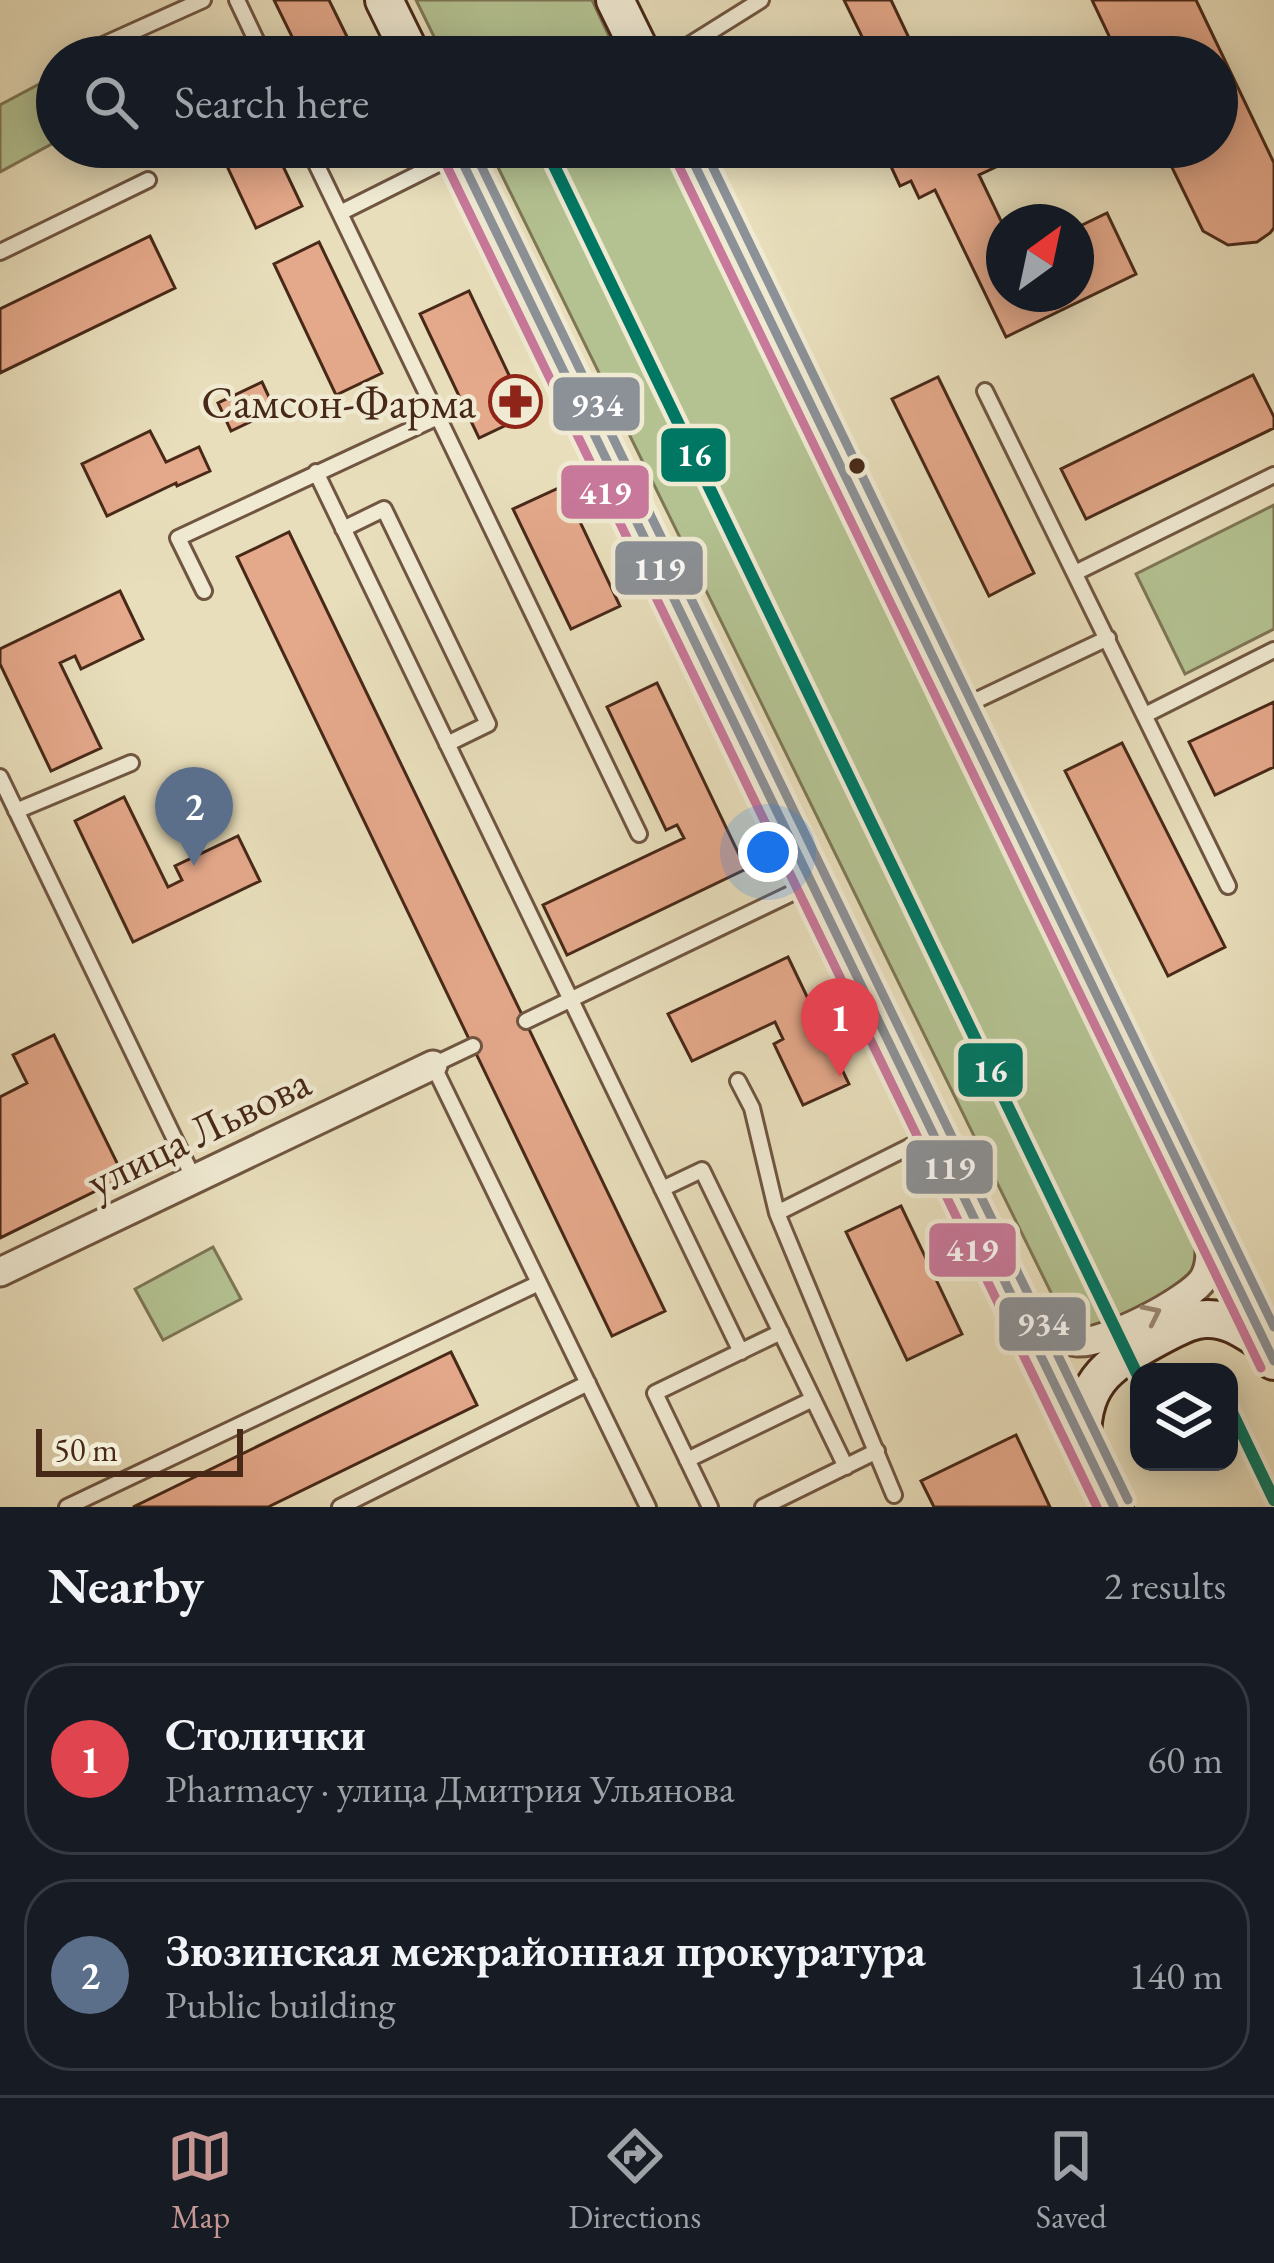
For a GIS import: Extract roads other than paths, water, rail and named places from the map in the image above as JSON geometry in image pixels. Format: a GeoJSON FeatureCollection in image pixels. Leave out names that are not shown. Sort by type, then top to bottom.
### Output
{"type":"FeatureCollection","features":[{"type":"Feature","properties":{"kind":"main road"},"geometry":{"type":"LineString","coordinates":[[384,0],[402,36]]}},
{"type":"Feature","properties":{"kind":"main road"},"geometry":{"type":"LineString","coordinates":[[615,0],[633,36]]}},
{"type":"Feature","properties":{"kind":"main road"},"geometry":{"type":"LineString","coordinates":[[466,168],[1114,1507]]}},
{"type":"Feature","properties":{"kind":"main road"},"geometry":{"type":"LineString","coordinates":[[696,168],[1270,1353]]}},
{"type":"Feature","properties":{"kind":"main road"},"geometry":{"type":"LineString","coordinates":[[1082,1440],[1082,1418],[1099,1378],[1118,1359],[1188,1322],[1223,1320],[1241,1327],[1270,1353]]}},
{"type":"Feature","properties":{"kind":"street","name":"улица Львова"},"geometry":{"type":"LineString","coordinates":[[0,1272],[433,1065]]}},
{"type":"Feature","properties":{"kind":"street"},"geometry":{"type":"LineString","coordinates":[[1014,1298],[1047,1329],[1077,1342],[1103,1338],[1195,1291],[1207,1274],[1209,1232]]}},
{"type":"Feature","properties":{"kind":"lane"},"geometry":{"type":"LineString","coordinates":[[124,36],[203,0]]}},
{"type":"Feature","properties":{"kind":"lane"},"geometry":{"type":"LineString","coordinates":[[237,0],[254,36]]}},
{"type":"Feature","properties":{"kind":"lane"},"geometry":{"type":"LineString","coordinates":[[704,36],[761,0]]}},
{"type":"Feature","properties":{"kind":"lane"},"geometry":{"type":"LineString","coordinates":[[318,168],[639,834]]}},
{"type":"Feature","properties":{"kind":"lane"},"geometry":{"type":"LineString","coordinates":[[340,214],[424,168]]}},
{"type":"Feature","properties":{"kind":"lane"},"geometry":{"type":"LineString","coordinates":[[0,252],[148,180]]}},
{"type":"Feature","properties":{"kind":"lane"},"geometry":{"type":"LineString","coordinates":[[985,391],[1228,886]]}},
{"type":"Feature","properties":{"kind":"lane"},"geometry":{"type":"LineString","coordinates":[[204,592],[178,538],[438,417]]}},
{"type":"Feature","properties":{"kind":"lane"},"geometry":{"type":"LineString","coordinates":[[316,472],[740,1352]]}},
{"type":"Feature","properties":{"kind":"lane"},"geometry":{"type":"LineString","coordinates":[[1076,574],[1274,475]]}},
{"type":"Feature","properties":{"kind":"lane"},"geometry":{"type":"LineString","coordinates":[[343,529],[384,509],[405,552],[488,724],[447,744]]}},
{"type":"Feature","properties":{"kind":"lane"},"geometry":{"type":"LineString","coordinates":[[958,709],[1108,638]]}},
{"type":"Feature","properties":{"kind":"lane"},"geometry":{"type":"LineString","coordinates":[[1145,715],[1274,650]]}},
{"type":"Feature","properties":{"kind":"lane"},"geometry":{"type":"LineString","coordinates":[[16,811],[131,763]]}},
{"type":"Feature","properties":{"kind":"lane"},"geometry":{"type":"LineString","coordinates":[[0,777],[194,1179]]}},
{"type":"Feature","properties":{"kind":"lane"},"geometry":{"type":"LineString","coordinates":[[526,1021],[811,884]]}},
{"type":"Feature","properties":{"kind":"lane"},"geometry":{"type":"LineString","coordinates":[[473,1046],[433,1065],[648,1507]]}},
{"type":"Feature","properties":{"kind":"lane"},"geometry":{"type":"LineString","coordinates":[[738,1081],[752,1108],[777,1213],[894,1495]]}},
{"type":"Feature","properties":{"kind":"lane"},"geometry":{"type":"LineString","coordinates":[[777,1213],[935,1134]]}},
{"type":"Feature","properties":{"kind":"lane"},"geometry":{"type":"LineString","coordinates":[[662,1189],[702,1170],[846,1467]]}},
{"type":"Feature","properties":{"kind":"lane"},"geometry":{"type":"LineString","coordinates":[[67,1507],[539,1283]]}},
{"type":"Feature","properties":{"kind":"lane"},"geometry":{"type":"LineString","coordinates":[[710,1507],[655,1393],[781,1333]]}},
{"type":"Feature","properties":{"kind":"lane"},"geometry":{"type":"LineString","coordinates":[[340,1507],[588,1383]]}},
{"type":"Feature","properties":{"kind":"lane"},"geometry":{"type":"LineString","coordinates":[[687,1460],[813,1400]]}},
{"type":"Feature","properties":{"kind":"lane"},"geometry":{"type":"LineString","coordinates":[[763,1507],[877,1451]]}},
{"type":"Feature","properties":{"kind":"place","name":"Самсон-Фарма"},"geometry":{"type":"Point","coordinates":[515,402]}},
{"type":"Feature","properties":{"kind":"place","name":"Зюзинская межрайонная прокуратура"},"geometry":{"type":"Point","coordinates":[194,866]}},
{"type":"Feature","properties":{"kind":"place","name":"Столички"},"geometry":{"type":"Point","coordinates":[840,1077]}}]}
